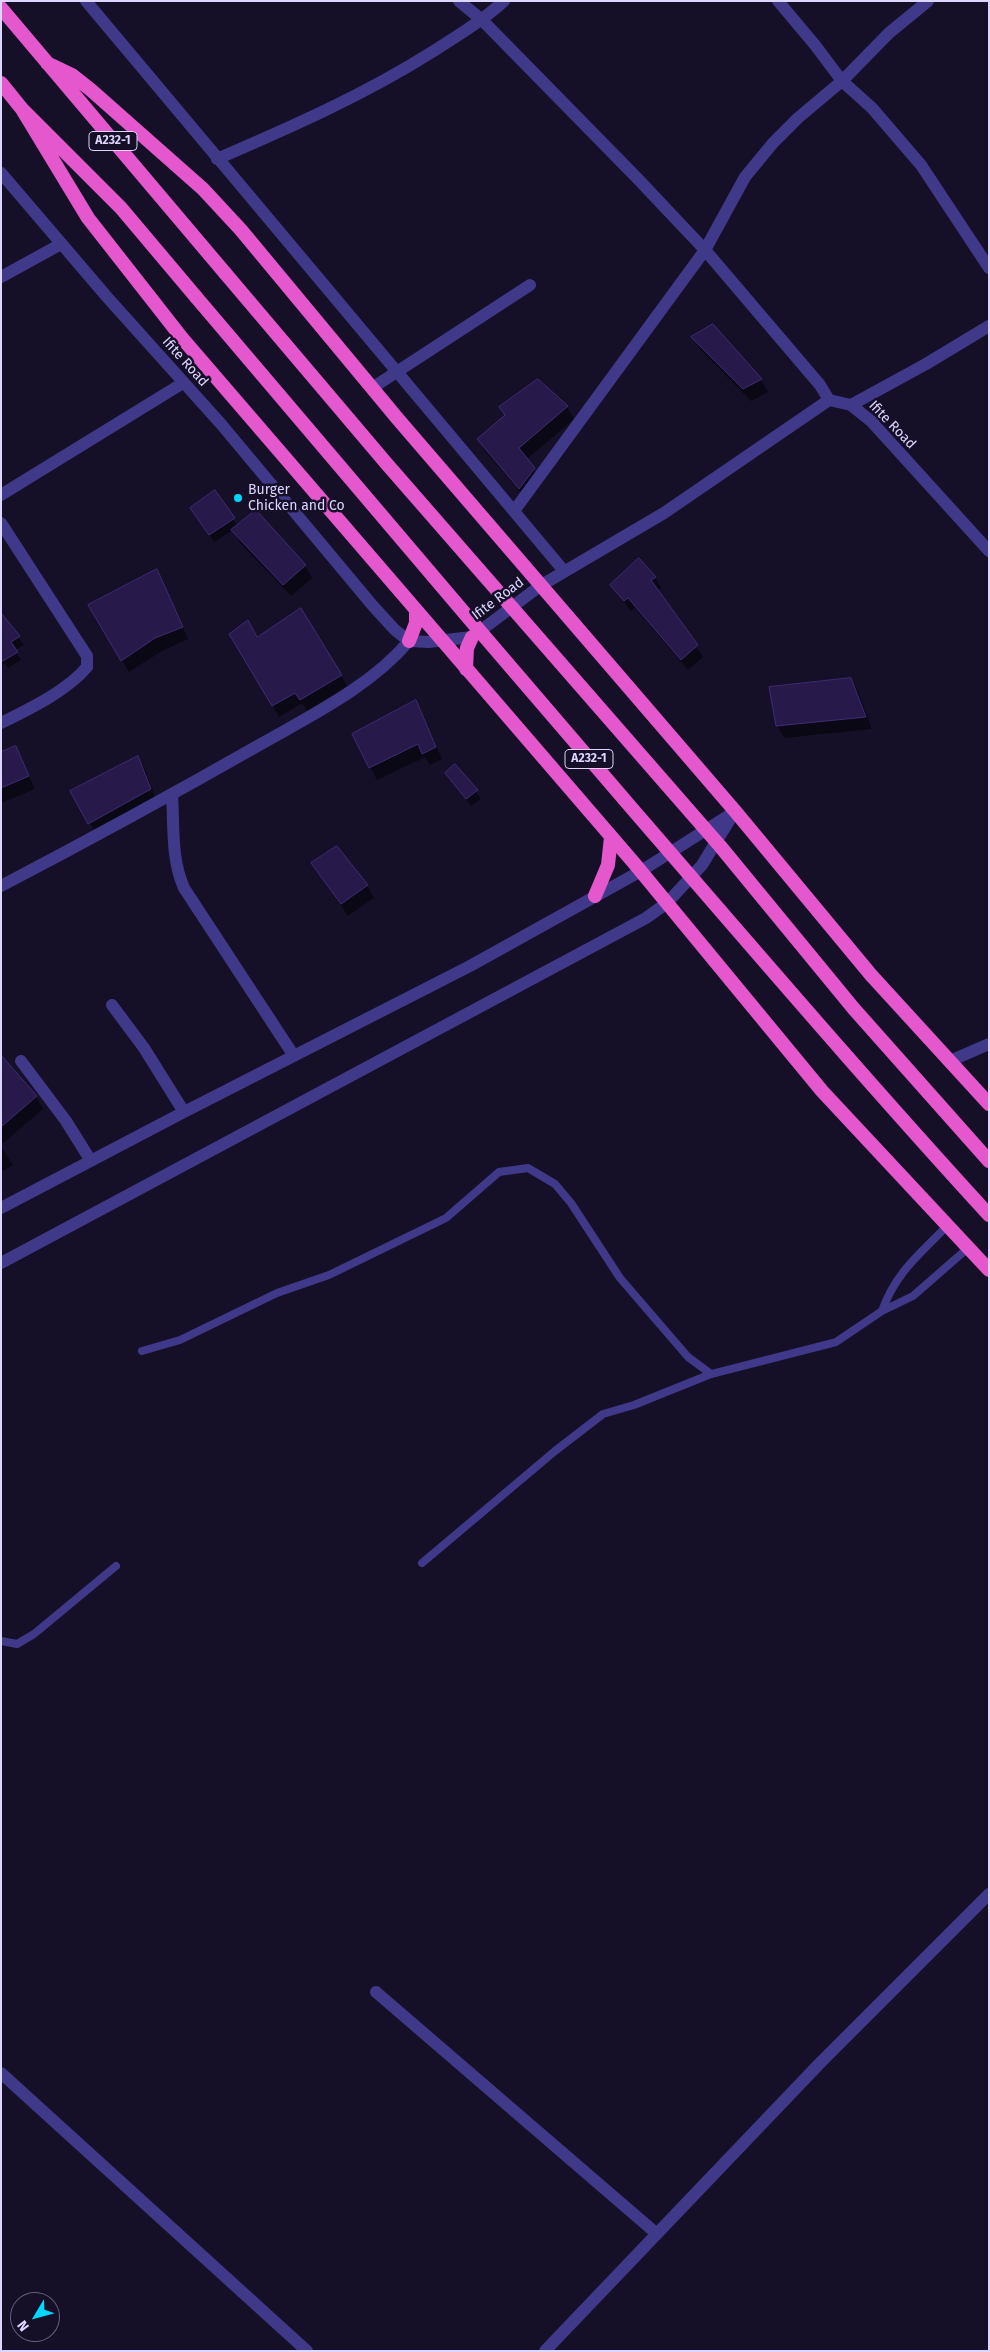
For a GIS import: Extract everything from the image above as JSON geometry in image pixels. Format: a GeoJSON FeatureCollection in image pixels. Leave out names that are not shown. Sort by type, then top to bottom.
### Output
{"type":"FeatureCollection","features":[{"type":"Feature","properties":{"kind":"highway","name":"A232-1"},"geometry":{"type":"LineString","coordinates":[[1,8],[386,463],[720,846],[854,1009],[989,1161]]}},
{"type":"Feature","properties":{"kind":"highway"},"geometry":{"type":"LineString","coordinates":[[47,62],[72,75],[91,90],[203,189],[241,230],[540,586],[735,811],[871,975],[989,1104]]}},
{"type":"Feature","properties":{"kind":"highway","name":"A232-1"},"geometry":{"type":"LineString","coordinates":[[1,83],[22,109],[121,208],[431,575],[723,914],[895,1113],[989,1215]]}},
{"type":"Feature","properties":{"kind":"highway"},"geometry":{"type":"LineString","coordinates":[[22,109],[88,218],[182,338],[641,871],[822,1091],[989,1270]]}},
{"type":"Feature","properties":{"kind":"highway"},"geometry":{"type":"LineString","coordinates":[[409,641],[416,623],[416,611]]}},
{"type":"Feature","properties":{"kind":"highway"},"geometry":{"type":"LineString","coordinates":[[466,669],[467,648],[472,637]]}},
{"type":"Feature","properties":{"kind":"highway"},"geometry":{"type":"LineString","coordinates":[[595,896],[608,865],[612,837]]}},
{"type":"Feature","properties":{"kind":"street"},"geometry":{"type":"LineString","coordinates":[[86,1],[564,571]]}},
{"type":"Feature","properties":{"kind":"street"},"geometry":{"type":"LineString","coordinates":[[459,1],[482,20],[632,172],[705,250],[820,385],[829,400]]}},
{"type":"Feature","properties":{"kind":"street"},"geometry":{"type":"LineString","coordinates":[[217,159],[313,118],[394,76],[482,20],[504,1]]}},
{"type":"Feature","properties":{"kind":"street"},"geometry":{"type":"LineString","coordinates":[[778,1],[816,45],[842,81],[872,108],[920,165],[989,268]]}},
{"type":"Feature","properties":{"kind":"street"},"geometry":{"type":"LineString","coordinates":[[514,511],[705,250],[745,177],[773,143],[798,118],[842,81],[888,33],[928,1]]}},
{"type":"Feature","properties":{"kind":"street","name":"Ifite Road"},"geometry":{"type":"LineString","coordinates":[[1,173],[184,383],[373,606],[395,630],[409,641],[442,641],[472,637],[540,586],[664,513],[829,400],[851,405],[870,421],[989,552]]}},
{"type":"Feature","properties":{"kind":"street"},"geometry":{"type":"LineString","coordinates":[[1,277],[61,244]]}},
{"type":"Feature","properties":{"kind":"street"},"geometry":{"type":"LineString","coordinates":[[372,388],[530,285]]}},
{"type":"Feature","properties":{"kind":"street"},"geometry":{"type":"LineString","coordinates":[[851,405],[926,364],[989,326]]}},
{"type":"Feature","properties":{"kind":"street"},"geometry":{"type":"LineString","coordinates":[[1,495],[184,383]]}},
{"type":"Feature","properties":{"kind":"street"},"geometry":{"type":"LineString","coordinates":[[1,523],[87,656],[88,667],[81,675],[34,706],[1,723]]}},
{"type":"Feature","properties":{"kind":"street"},"geometry":{"type":"LineString","coordinates":[[1,886],[172,794],[299,722],[371,677],[395,658],[409,641]]}},
{"type":"Feature","properties":{"kind":"street"},"geometry":{"type":"LineString","coordinates":[[172,794],[175,856],[178,876],[294,1056]]}},
{"type":"Feature","properties":{"kind":"street"},"geometry":{"type":"LineString","coordinates":[[1,1208],[470,966],[641,871],[735,811]]}},
{"type":"Feature","properties":{"kind":"street"},"geometry":{"type":"LineString","coordinates":[[1,1263],[637,922],[667,903],[702,865],[735,811]]}},
{"type":"Feature","properties":{"kind":"street"},"geometry":{"type":"LineString","coordinates":[[112,1005],[144,1048],[184,1112]]}},
{"type":"Feature","properties":{"kind":"street"},"geometry":{"type":"LineString","coordinates":[[950,1061],[989,1044]]}},
{"type":"Feature","properties":{"kind":"street"},"geometry":{"type":"LineString","coordinates":[[21,1061],[66,1121],[91,1161]]}},
{"type":"Feature","properties":{"kind":"street"},"geometry":{"type":"LineString","coordinates":[[545,2351],[821,2062],[989,1894]]}},
{"type":"Feature","properties":{"kind":"street"},"geometry":{"type":"LineString","coordinates":[[376,1992],[657,2234]]}},
{"type":"Feature","properties":{"kind":"street"},"geometry":{"type":"LineString","coordinates":[[1,2073],[307,2351]]}},
{"type":"Feature","properties":{"kind":"lane"},"geometry":{"type":"LineString","coordinates":[[142,1351],[180,1340],[277,1293],[329,1275],[424,1230],[446,1218],[499,1172],[528,1168],[556,1184],[571,1203],[620,1278],[688,1357],[711,1374]]}},
{"type":"Feature","properties":{"kind":"lane"},"geometry":{"type":"LineString","coordinates":[[882,1311],[890,1289],[902,1270],[947,1226]]}},
{"type":"Feature","properties":{"kind":"lane"},"geometry":{"type":"LineString","coordinates":[[422,1563],[555,1451],[603,1414],[634,1405],[711,1374],[836,1342],[882,1311],[913,1296],[968,1248]]}},
{"type":"Feature","properties":{"kind":"lane"},"geometry":{"type":"LineString","coordinates":[[1,1641],[18,1644],[34,1634],[116,1566]]}},
{"type":"Feature","properties":{"kind":"building"},"geometry":{"type":"Polygon","coordinates":[[[713,324],[762,379],[743,389],[691,337],[713,324]]]}},
{"type":"Feature","properties":{"kind":"building"},"geometry":{"type":"Polygon","coordinates":[[[538,379],[568,406],[519,448],[535,468],[519,489],[477,439],[505,415],[499,407],[538,379]]]}},
{"type":"Feature","properties":{"kind":"building"},"geometry":{"type":"Polygon","coordinates":[[[215,490],[235,518],[209,535],[190,508],[215,490]]]}},
{"type":"Feature","properties":{"kind":"building"},"geometry":{"type":"Polygon","coordinates":[[[256,510],[306,565],[283,585],[231,530],[256,510]]]}},
{"type":"Feature","properties":{"kind":"building"},"geometry":{"type":"Polygon","coordinates":[[[639,558],[656,577],[651,580],[698,645],[681,660],[628,598],[624,601],[610,585],[639,558]]]}},
{"type":"Feature","properties":{"kind":"building"},"geometry":{"type":"Polygon","coordinates":[[[157,569],[183,627],[155,638],[121,661],[88,605],[157,569]]]}},
{"type":"Feature","properties":{"kind":"building"},"geometry":{"type":"Polygon","coordinates":[[[301,608],[342,675],[300,700],[295,693],[272,706],[229,634],[248,620],[257,637],[301,608]]]}},
{"type":"Feature","properties":{"kind":"building"},"geometry":{"type":"Polygon","coordinates":[[[1,613],[20,636],[11,642],[18,652],[1,662],[1,613]]]}},
{"type":"Feature","properties":{"kind":"building"},"geometry":{"type":"Polygon","coordinates":[[[851,678],[866,717],[776,726],[769,687],[851,678]]]}},
{"type":"Feature","properties":{"kind":"building"},"geometry":{"type":"Polygon","coordinates":[[[416,700],[436,747],[422,754],[418,744],[369,768],[352,734],[416,700]]]}},
{"type":"Feature","properties":{"kind":"building"},"geometry":{"type":"Polygon","coordinates":[[[16,746],[29,776],[1,788],[1,752],[16,746]]]}},
{"type":"Feature","properties":{"kind":"building"},"geometry":{"type":"Polygon","coordinates":[[[138,756],[151,789],[88,824],[70,791],[138,756]]]}},
{"type":"Feature","properties":{"kind":"building"},"geometry":{"type":"Polygon","coordinates":[[[455,764],[478,790],[466,799],[445,773],[455,764]]]}},
{"type":"Feature","properties":{"kind":"building"},"geometry":{"type":"Polygon","coordinates":[[[337,846],[368,885],[341,904],[311,863],[337,846]]]}},
{"type":"Feature","properties":{"kind":"building"},"geometry":{"type":"Polygon","coordinates":[[[1,1055],[37,1096],[1,1127],[1,1055]]]}},
{"type":"Feature","properties":{"kind":"place","name":"Burger Chicken and Co"},"geometry":{"type":"Point","coordinates":[238,498]}}]}
